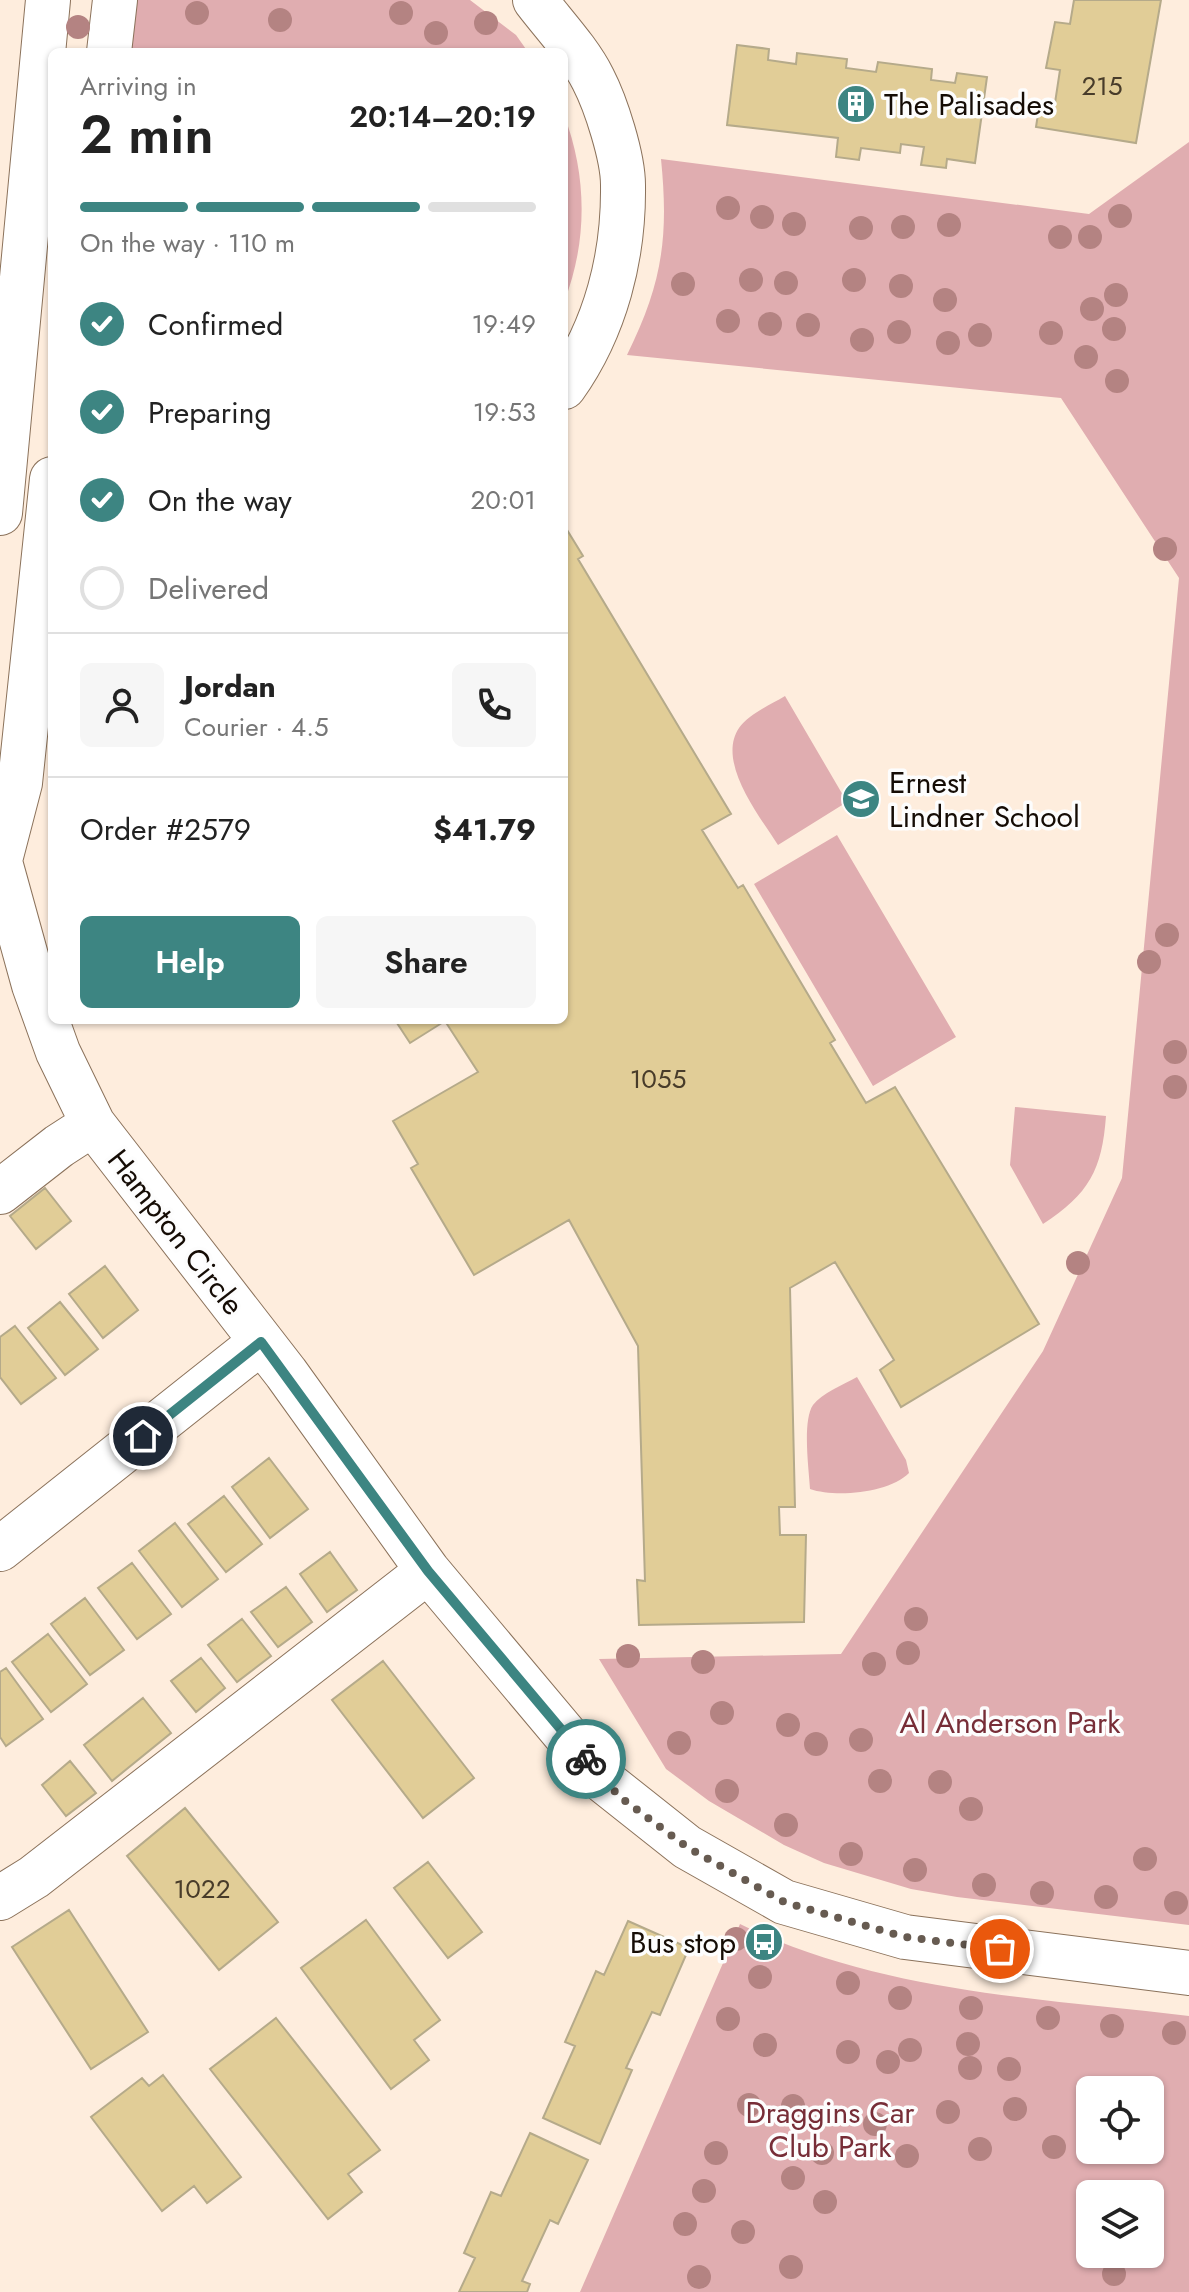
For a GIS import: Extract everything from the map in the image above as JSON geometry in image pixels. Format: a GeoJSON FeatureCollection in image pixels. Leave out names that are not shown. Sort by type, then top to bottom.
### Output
{"type":"FeatureCollection","features":[{"type":"Feature","properties":{"kind":"street"},"geometry":{"type":"LineString","coordinates":[[44,0],[29,143],[27,205],[1,501],[48,480]]}},
{"type":"Feature","properties":{"kind":"street"},"geometry":{"type":"LineString","coordinates":[[109,48],[115,0]]}},
{"type":"Feature","properties":{"kind":"street"},"geometry":{"type":"LineString","coordinates":[[535,0],[592,77],[611,124],[623,182],[618,246],[609,299],[583,360],[568,381]]}},
{"type":"Feature","properties":{"kind":"street","name":"Hampton Circle"},"geometry":{"type":"LineString","coordinates":[[48,516],[20,783],[0,861],[34,985],[58,1052],[93,1124],[261,1342],[428,1571],[605,1782],[687,1847],[784,1902],[905,1937],[1189,1973]]}},
{"type":"Feature","properties":{"kind":"street"},"geometry":{"type":"LineString","coordinates":[[0,1192],[93,1124]]}},
{"type":"Feature","properties":{"kind":"street"},"geometry":{"type":"LineString","coordinates":[[0,1549],[261,1342]]}},
{"type":"Feature","properties":{"kind":"street"},"geometry":{"type":"LineString","coordinates":[[0,1898],[34,1877],[428,1571]]}},
{"type":"Feature","properties":{"kind":"green space"},"geometry":{"type":"Polygon","coordinates":[[[133,0],[470,0],[516,35],[525,48],[127,48],[133,0]]]}},
{"type":"Feature","properties":{"kind":"green space"},"geometry":{"type":"Polygon","coordinates":[[[568,126],[577,161],[582,208],[568,290],[568,126]]]}},
{"type":"Feature","properties":{"kind":"green space","name":"Al Anderson Park"},"geometry":{"type":"Polygon","coordinates":[[[1189,142],[1189,1925],[911,1889],[824,1863],[784,1845],[709,1801],[666,1769],[599,1659],[841,1654],[1043,1351],[1122,1178],[1179,578],[1061,398],[627,355],[648,306],[660,260],[664,213],[661,159],[1089,214],[1189,142]]]}},
{"type":"Feature","properties":{"kind":"green space"},"geometry":{"type":"Polygon","coordinates":[[[785,696],[847,802],[778,845],[736,773],[733,742],[748,718],[785,696]]]}},
{"type":"Feature","properties":{"kind":"green space"},"geometry":{"type":"Polygon","coordinates":[[[837,835],[956,1037],[873,1086],[754,884],[837,835]]]}},
{"type":"Feature","properties":{"kind":"green space"},"geometry":{"type":"Polygon","coordinates":[[[1015,1107],[1106,1116],[1101,1151],[1090,1179],[1072,1202],[1043,1224],[1010,1165],[1015,1107]]]}},
{"type":"Feature","properties":{"kind":"green space"},"geometry":{"type":"Polygon","coordinates":[[[857,1377],[906,1460],[909,1473],[889,1485],[862,1492],[834,1493],[810,1489],[807,1446],[810,1412],[822,1397],[857,1377]]]}},
{"type":"Feature","properties":{"kind":"green space","name":"Draggins Car Club Park"},"geometry":{"type":"Polygon","coordinates":[[[740,1924],[793,1947],[847,1965],[903,1978],[1017,1997],[1189,2016],[1189,2292],[580,2292],[740,1924]]]}},
{"type":"Feature","properties":{"kind":"building","name":"The Palisades"},"geometry":{"type":"Polygon","coordinates":[[[1074,0],[1161,0],[1136,143],[1036,127],[1040,101],[1055,103],[1060,70],[1046,68],[1055,22],[1070,24],[1074,0]]]}},
{"type":"Feature","properties":{"kind":"building","name":"The Palisades"},"geometry":{"type":"Polygon","coordinates":[[[737,45],[769,49],[768,60],[796,64],[797,53],[847,59],[846,68],[876,72],[878,62],[932,69],[931,80],[955,83],[957,73],[987,77],[975,163],[947,159],[946,168],[921,165],[924,147],[901,144],[900,153],[861,148],[859,160],[836,157],[838,138],[727,125],[737,45]]]}},
{"type":"Feature","properties":{"kind":"building"},"geometry":{"type":"Polygon","coordinates":[[[568,532],[583,556],[578,559],[731,814],[702,830],[738,888],[743,885],[835,1040],[830,1043],[866,1103],[895,1087],[1039,1324],[901,1407],[880,1370],[894,1360],[835,1262],[790,1288],[795,1507],[779,1507],[780,1535],[806,1535],[804,1622],[639,1625],[637,1580],[645,1581],[638,1346],[569,1220],[474,1275],[411,1168],[418,1164],[393,1121],[478,1072],[447,1024],[568,1024],[568,532]]]}},
{"type":"Feature","properties":{"kind":"building"},"geometry":{"type":"Polygon","coordinates":[[[398,1024],[440,1024],[410,1043],[398,1024]]]}},
{"type":"Feature","properties":{"kind":"building"},"geometry":{"type":"Polygon","coordinates":[[[45,1188],[71,1221],[36,1249],[10,1216],[45,1188]]]}},
{"type":"Feature","properties":{"kind":"building"},"geometry":{"type":"Polygon","coordinates":[[[105,1266],[138,1310],[103,1338],[69,1294],[105,1266]]]}},
{"type":"Feature","properties":{"kind":"building"},"geometry":{"type":"Polygon","coordinates":[[[60,1302],[98,1349],[65,1375],[28,1328],[60,1302]]]}},
{"type":"Feature","properties":{"kind":"building"},"geometry":{"type":"Polygon","coordinates":[[[15,1326],[56,1378],[21,1404],[0,1377],[0,1337],[15,1326]]]}},
{"type":"Feature","properties":{"kind":"building"},"geometry":{"type":"Polygon","coordinates":[[[269,1458],[308,1509],[270,1538],[232,1487],[269,1458]]]}},
{"type":"Feature","properties":{"kind":"building"},"geometry":{"type":"Polygon","coordinates":[[[224,1496],[262,1544],[226,1572],[188,1524],[224,1496]]]}},
{"type":"Feature","properties":{"kind":"building"},"geometry":{"type":"Polygon","coordinates":[[[175,1523],[218,1579],[182,1607],[139,1551],[175,1523]]]}},
{"type":"Feature","properties":{"kind":"building"},"geometry":{"type":"Polygon","coordinates":[[[330,1552],[357,1590],[327,1612],[300,1574],[330,1552]]]}},
{"type":"Feature","properties":{"kind":"building"},"geometry":{"type":"Polygon","coordinates":[[[132,1563],[171,1614],[137,1639],[98,1588],[132,1563]]]}},
{"type":"Feature","properties":{"kind":"building"},"geometry":{"type":"Polygon","coordinates":[[[286,1587],[312,1622],[278,1647],[251,1612],[286,1587]]]}},
{"type":"Feature","properties":{"kind":"building"},"geometry":{"type":"Polygon","coordinates":[[[85,1598],[124,1650],[90,1675],[51,1624],[85,1598]]]}},
{"type":"Feature","properties":{"kind":"building"},"geometry":{"type":"Polygon","coordinates":[[[242,1619],[271,1656],[237,1682],[208,1645],[242,1619]]]}},
{"type":"Feature","properties":{"kind":"building"},"geometry":{"type":"Polygon","coordinates":[[[48,1634],[87,1684],[51,1712],[12,1662],[48,1634]]]}},
{"type":"Feature","properties":{"kind":"building"},"geometry":{"type":"Polygon","coordinates":[[[201,1658],[225,1688],[196,1712],[171,1681],[201,1658]]]}},
{"type":"Feature","properties":{"kind":"building"},"geometry":{"type":"Polygon","coordinates":[[[383,1661],[474,1778],[423,1818],[332,1700],[383,1661]]]}},
{"type":"Feature","properties":{"kind":"building"},"geometry":{"type":"Polygon","coordinates":[[[6,1668],[43,1719],[6,1746],[0,1737],[0,1672],[6,1668]]]}},
{"type":"Feature","properties":{"kind":"building"},"geometry":{"type":"Polygon","coordinates":[[[143,1698],[171,1733],[112,1781],[84,1745],[143,1698]]]}},
{"type":"Feature","properties":{"kind":"building"},"geometry":{"type":"Polygon","coordinates":[[[70,1761],[96,1793],[66,1816],[42,1785],[70,1761]]]}},
{"type":"Feature","properties":{"kind":"building"},"geometry":{"type":"Polygon","coordinates":[[[185,1808],[278,1922],[219,1970],[127,1856],[185,1808]]]}},
{"type":"Feature","properties":{"kind":"building"},"geometry":{"type":"Polygon","coordinates":[[[428,1862],[482,1932],[448,1958],[394,1888],[428,1862]]]}},
{"type":"Feature","properties":{"kind":"building"},"geometry":{"type":"Polygon","coordinates":[[[69,1910],[148,2032],[91,2069],[12,1947],[69,1910]]]}},
{"type":"Feature","properties":{"kind":"building"},"geometry":{"type":"Polygon","coordinates":[[[366,1920],[440,2020],[414,2040],[429,2060],[391,2089],[301,1968],[366,1920]]]}},
{"type":"Feature","properties":{"kind":"building"},"geometry":{"type":"Polygon","coordinates":[[[628,1921],[689,1948],[660,2015],[652,2012],[626,2068],[632,2070],[600,2144],[543,2118],[575,2046],[565,2042],[596,1971],[604,1975],[628,1921]]]}},
{"type":"Feature","properties":{"kind":"building"},"geometry":{"type":"Polygon","coordinates":[[[276,2018],[380,2150],[348,2174],[362,2192],[328,2219],[210,2069],[276,2018]]]}},
{"type":"Feature","properties":{"kind":"building"},"geometry":{"type":"Polygon","coordinates":[[[163,2075],[241,2177],[207,2203],[194,2186],[162,2211],[91,2117],[142,2078],[149,2086],[163,2075]]]}},
{"type":"Feature","properties":{"kind":"building"},"geometry":{"type":"Polygon","coordinates":[[[530,2133],[588,2160],[558,2224],[550,2220],[522,2281],[530,2284],[527,2292],[459,2292],[475,2258],[464,2253],[491,2192],[501,2196],[530,2133]]]}},
{"type":"Feature","properties":{"kind":"way so far"},"geometry":{"type":"LineString","coordinates":[[586,1759],[624,1800],[687,1847],[784,1902],[905,1937],[1000,1949]]}},
{"type":"Feature","properties":{"kind":"place","name":"The Palisades"},"geometry":{"type":"Point","coordinates":[856,104]}},
{"type":"Feature","properties":{"kind":"place","name":"Ernest Lindner School"},"geometry":{"type":"Point","coordinates":[861,799]}},
{"type":"Feature","properties":{"kind":"place","name":"Bus stop"},"geometry":{"type":"Point","coordinates":[764,1942]}},
{"type":"Feature","properties":{"kind":"route"},"geometry":{"type":"LineString","coordinates":[[143,1436],[261,1342],[428,1571],[586,1759]]}}]}
